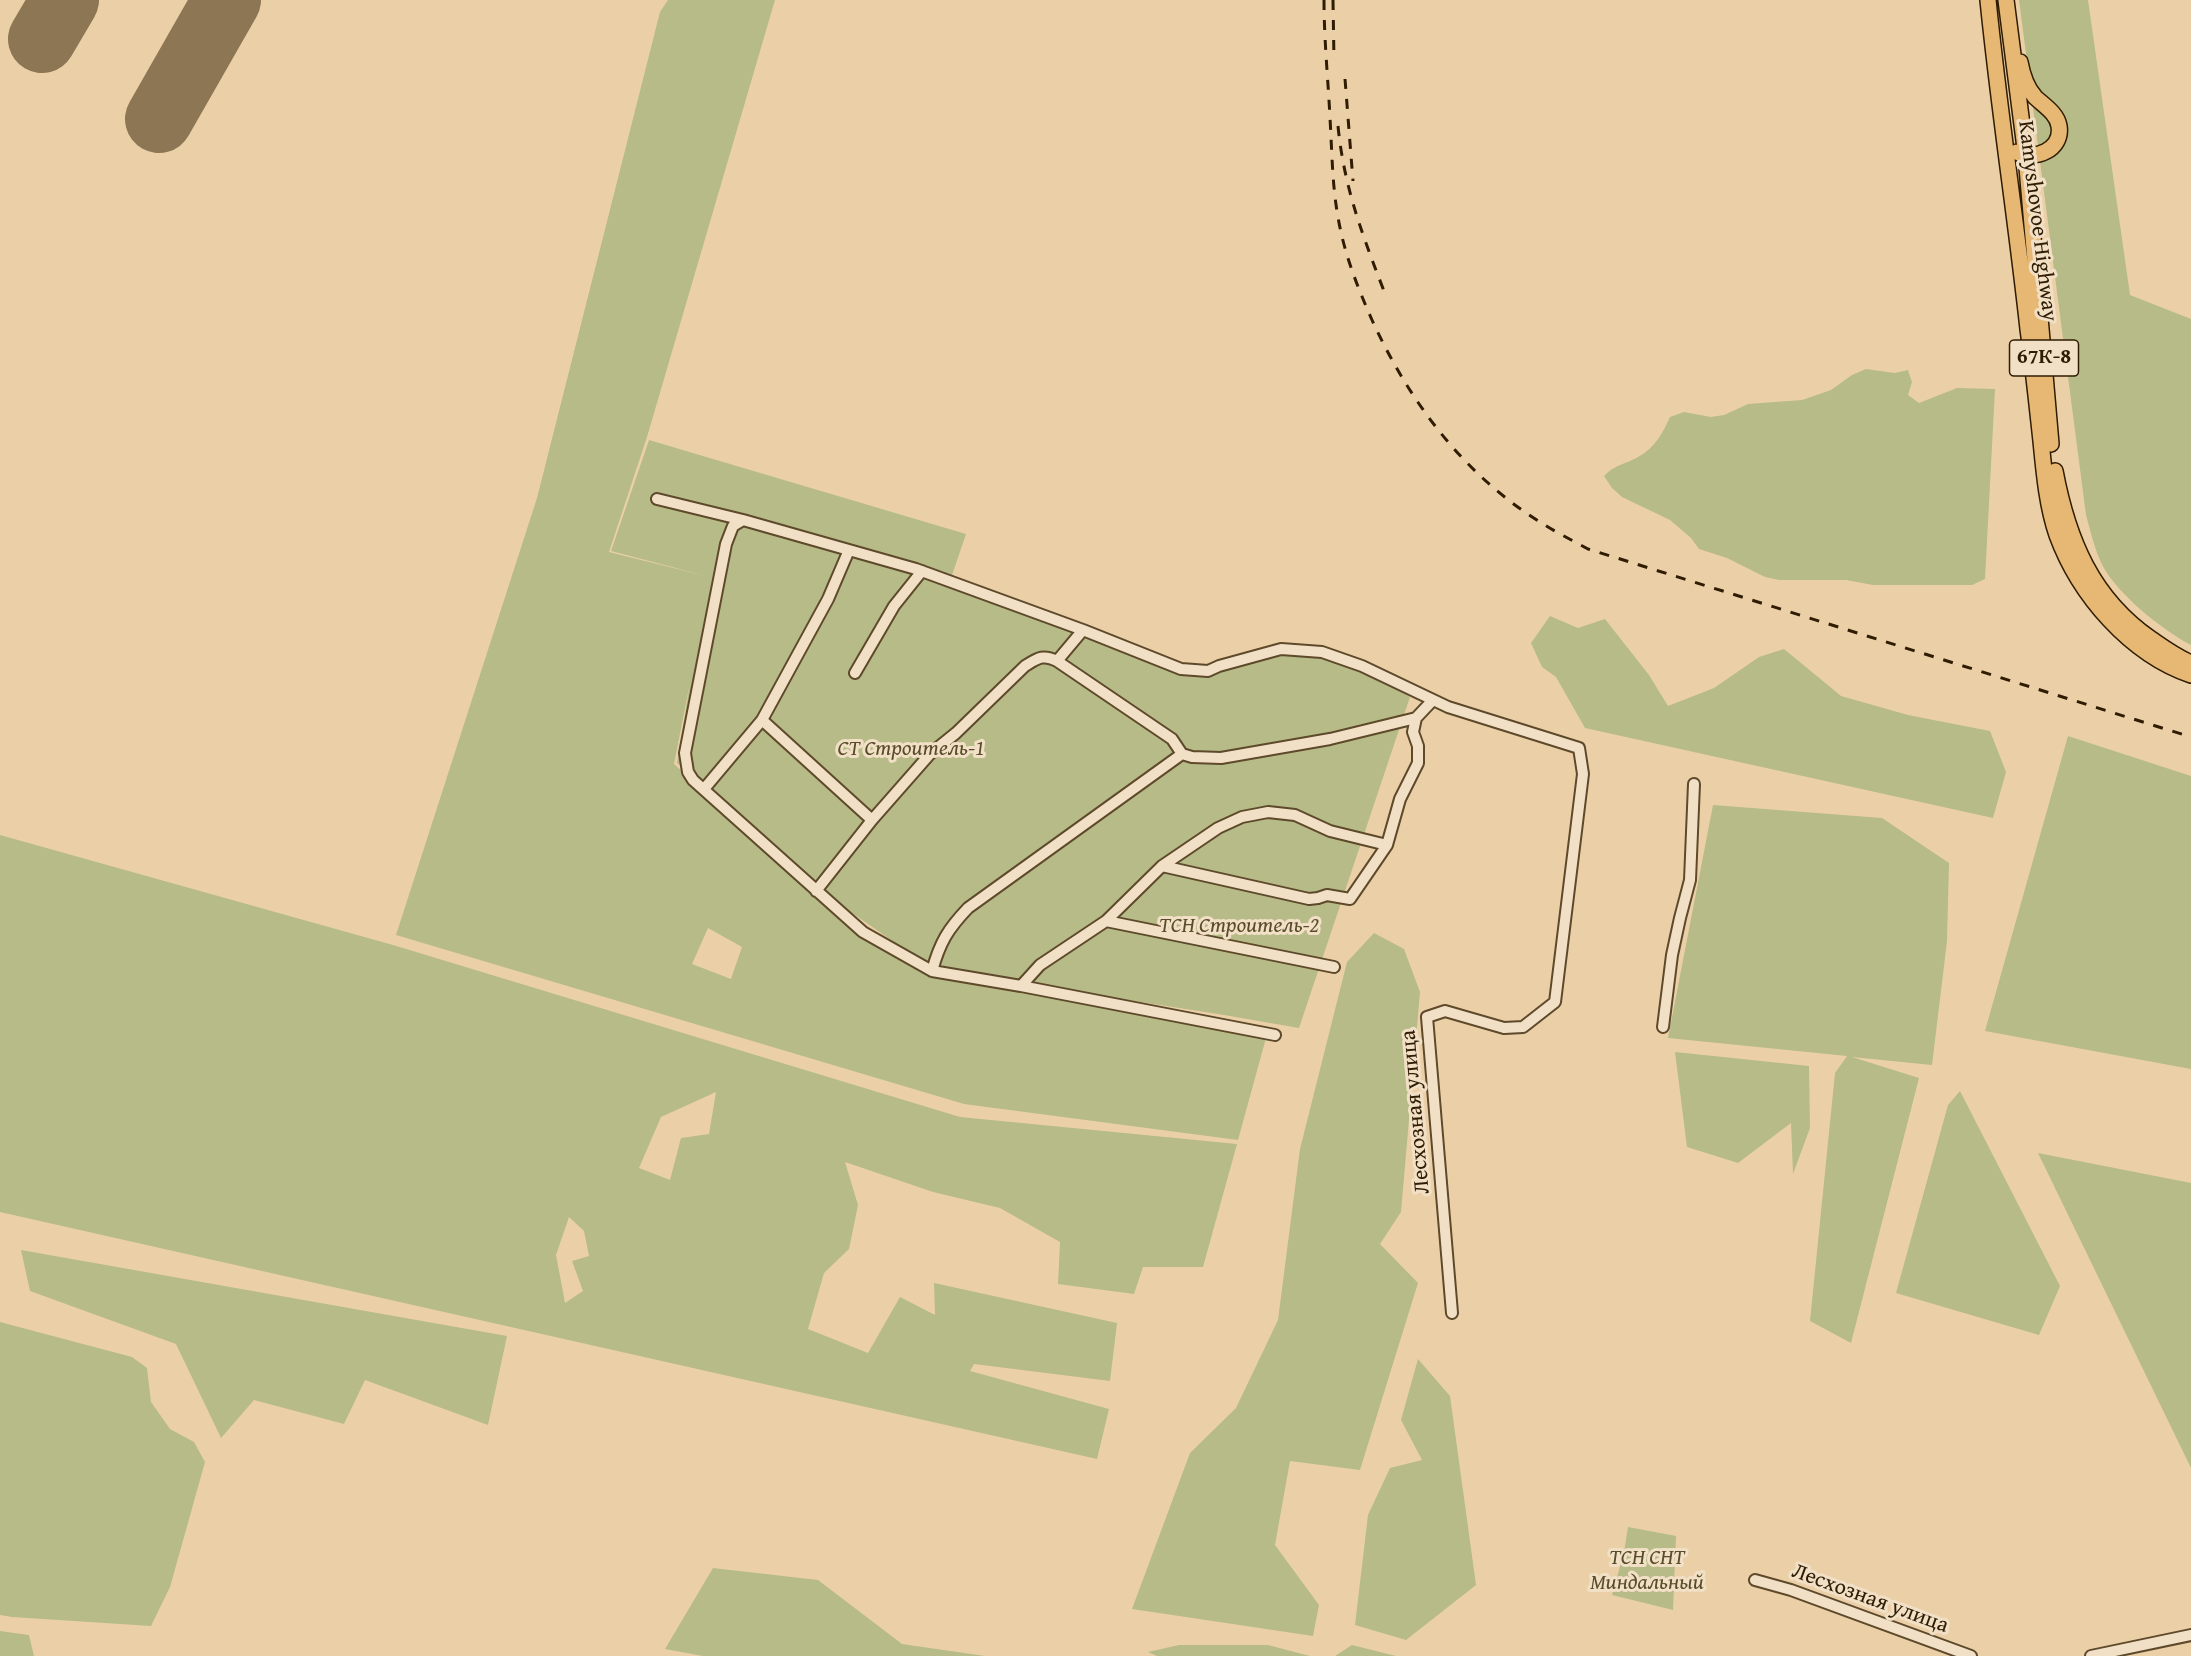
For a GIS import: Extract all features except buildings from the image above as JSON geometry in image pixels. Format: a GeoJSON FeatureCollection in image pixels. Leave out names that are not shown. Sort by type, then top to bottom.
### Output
{"type":"FeatureCollection","features":[{"type":"Feature","properties":{"kind":"main road","name":"Kamyshovoe Highway"},"geometry":{"type":"LineString","coordinates":[[1988,0],[1998,94],[2018,233],[2044,469],[2057,533],[2074,572],[2108,619],[2136,644],[2180,671],[2191,675]]}},
{"type":"Feature","properties":{"kind":"main road","name":"Kamyshovoe Highway"},"geometry":{"type":"LineString","coordinates":[[2006,0],[2026,156],[2053,458],[2066,518],[2082,561],[2114,607],[2140,631],[2178,658],[2191,663]]}},
{"type":"Feature","properties":{"kind":"main road"},"geometry":{"type":"LineString","coordinates":[[1998,94],[2008,113],[2012,147],[2017,153],[2034,156],[2047,152],[2057,140],[2059,126],[2051,111],[2033,94],[2022,71],[2018,48],[2008,25]]}},
{"type":"Feature","properties":{"kind":"street"},"geometry":{"type":"LineString","coordinates":[[657,499],[743,520],[922,571],[1181,669],[1208,671],[1281,649],[1322,652],[1362,666],[1433,700],[1416,718],[1413,732],[1418,747],[1418,763],[1400,799],[1387,845],[1350,899],[1327,895],[1308,899],[1162,866]]}},
{"type":"Feature","properties":{"kind":"street"},"geometry":{"type":"LineString","coordinates":[[743,520],[733,526],[726,544],[685,753],[688,772],[693,780],[863,932],[932,971],[1275,1035]]}},
{"type":"Feature","properties":{"kind":"street"},"geometry":{"type":"LineString","coordinates":[[704,789],[762,720],[828,599],[849,550]]}},
{"type":"Feature","properties":{"kind":"street"},"geometry":{"type":"LineString","coordinates":[[855,673],[894,606],[922,571]]}},
{"type":"Feature","properties":{"kind":"street"},"geometry":{"type":"LineString","coordinates":[[1057,662],[1083,630]]}},
{"type":"Feature","properties":{"kind":"street"},"geometry":{"type":"LineString","coordinates":[[816,891],[872,820],[930,754],[956,733],[1025,666],[1038,657],[1046,656],[1057,662],[1172,739],[1182,754],[1192,757],[1221,758],[1330,739],[1416,718]]}},
{"type":"Feature","properties":{"kind":"street","name":"Лесхозная улица"},"geometry":{"type":"LineString","coordinates":[[1433,700],[1579,748],[1583,774],[1555,1002],[1523,1028],[1504,1028],[1445,1011],[1427,1017],[1452,1313]]}},
{"type":"Feature","properties":{"kind":"street"},"geometry":{"type":"LineString","coordinates":[[762,720],[872,820]]}},
{"type":"Feature","properties":{"kind":"street"},"geometry":{"type":"LineString","coordinates":[[932,971],[939,947],[951,925],[968,908],[1182,754]]}},
{"type":"Feature","properties":{"kind":"street"},"geometry":{"type":"LineString","coordinates":[[1663,1027],[1672,955],[1690,880],[1694,784]]}},
{"type":"Feature","properties":{"kind":"street"},"geometry":{"type":"LineString","coordinates":[[1021,986],[1040,965],[1106,921],[1162,866],[1218,828],[1242,817],[1268,812],[1295,815],[1330,831],[1387,845]]}},
{"type":"Feature","properties":{"kind":"street"},"geometry":{"type":"LineString","coordinates":[[1106,921],[1334,967]]}},
{"type":"Feature","properties":{"kind":"street","name":"Лесхозная улица"},"geometry":{"type":"LineString","coordinates":[[1755,1581],[1791,1590],[1971,1656]]}},
{"type":"Feature","properties":{"kind":"street"},"geometry":{"type":"LineString","coordinates":[[2091,1656],[2191,1635]]}},
{"type":"Feature","properties":{"kind":"green space"},"geometry":{"type":"Polygon","coordinates":[[[668,0],[775,0],[647,437],[609,552],[710,577],[611,551],[649,440],[966,534],[949,584],[1079,631],[1054,662],[1170,741],[1182,756],[1190,759],[1216,760],[1285,749],[1205,757],[1185,753],[1174,738],[1060,661],[1084,633],[1181,671],[1208,673],[1280,651],[1322,654],[1362,667],[1410,697],[1299,1028],[1025,984],[1041,966],[1106,924],[1162,869],[1218,830],[1241,819],[1268,814],[1296,817],[1295,812],[1268,810],[1241,815],[1216,827],[1160,866],[1104,921],[1038,963],[1020,983],[930,967],[819,890],[677,763],[690,683],[674,764],[816,891],[932,971],[1030,990],[1269,1027],[1238,1140],[964,1104],[396,935],[537,498],[660,12],[668,0]],[[708,928],[692,964],[731,979],[742,947],[708,928]]]}},
{"type":"Feature","properties":{"kind":"green space"},"geometry":{"type":"Polygon","coordinates":[[[2019,0],[2088,0],[2130,295],[2191,319],[2191,645],[2147,615],[2117,586],[2101,562],[2086,515],[2019,0]]]}},
{"type":"Feature","properties":{"kind":"green space"},"geometry":{"type":"Polygon","coordinates":[[[1866,369],[1895,373],[1908,370],[1912,382],[1908,395],[1919,403],[1957,388],[1995,389],[1985,579],[1972,585],[1873,585],[1846,580],[1779,580],[1765,577],[1727,558],[1699,549],[1691,538],[1670,520],[1622,497],[1604,476],[1612,469],[1638,457],[1649,449],[1661,435],[1670,417],[1684,412],[1711,417],[1724,415],[1748,404],[1802,400],[1831,390],[1852,375],[1866,369]]]}},
{"type":"Feature","properties":{"kind":"green space"},"geometry":{"type":"Polygon","coordinates":[[[1550,616],[1578,628],[1605,619],[1649,675],[1668,706],[1714,688],[1759,657],[1784,649],[1841,696],[1908,715],[1990,731],[2006,772],[1993,818],[1585,728],[1556,677],[1542,667],[1531,643],[1550,616]]]}},
{"type":"Feature","properties":{"kind":"green space"},"geometry":{"type":"Polygon","coordinates":[[[2068,736],[2191,776],[2191,1069],[1985,1031],[2068,736]]]}},
{"type":"Feature","properties":{"kind":"green space"},"geometry":{"type":"Polygon","coordinates":[[[1713,805],[1882,818],[1949,863],[1947,941],[1932,1065],[1852,1057],[1919,1078],[1851,1343],[1810,1321],[1835,1073],[1847,1056],[1668,1038],[1713,805]]]}},
{"type":"Feature","properties":{"kind":"green space"},"geometry":{"type":"Polygon","coordinates":[[[0,835],[393,945],[960,1117],[1237,1144],[1203,1267],[1143,1267],[1134,1294],[1058,1284],[1060,1242],[1000,1208],[933,1192],[845,1162],[858,1205],[849,1249],[824,1273],[808,1329],[868,1353],[900,1297],[935,1315],[934,1283],[1117,1323],[1110,1381],[974,1364],[970,1371],[1109,1409],[1097,1459],[0,1212],[0,835]],[[716,1092],[661,1117],[639,1168],[670,1180],[681,1138],[709,1134],[716,1092]],[[569,1217],[556,1255],[565,1303],[583,1291],[572,1261],[589,1256],[584,1231],[569,1217]]]}},
{"type":"Feature","properties":{"kind":"green space"},"geometry":{"type":"Polygon","coordinates":[[[1374,933],[1404,949],[1420,992],[1401,1212],[1380,1244],[1418,1283],[1360,1470],[1290,1461],[1275,1545],[1319,1605],[1313,1636],[1132,1609],[1190,1453],[1236,1408],[1278,1320],[1300,1149],[1347,962],[1374,933]]]}},
{"type":"Feature","properties":{"kind":"green space"},"geometry":{"type":"Polygon","coordinates":[[[1675,1052],[1809,1066],[1810,1128],[1793,1174],[1791,1123],[1738,1163],[1687,1147],[1675,1052]]]}},
{"type":"Feature","properties":{"kind":"green space"},"geometry":{"type":"Polygon","coordinates":[[[1960,1091],[2060,1286],[2039,1335],[1896,1293],[1948,1105],[1960,1091]]]}},
{"type":"Feature","properties":{"kind":"green space"},"geometry":{"type":"Polygon","coordinates":[[[2038,1153],[2191,1183],[2191,1468],[2038,1153]]]}},
{"type":"Feature","properties":{"kind":"green space"},"geometry":{"type":"Polygon","coordinates":[[[21,1250],[507,1336],[488,1425],[365,1380],[344,1424],[254,1400],[221,1438],[176,1344],[30,1291],[21,1250]]]}},
{"type":"Feature","properties":{"kind":"green space"},"geometry":{"type":"Polygon","coordinates":[[[0,1322],[132,1357],[147,1368],[151,1402],[170,1429],[194,1442],[205,1462],[170,1587],[151,1626],[0,1615],[0,1322]]]}},
{"type":"Feature","properties":{"kind":"green space"},"geometry":{"type":"Polygon","coordinates":[[[1418,1359],[1450,1396],[1476,1585],[1406,1640],[1355,1625],[1368,1515],[1390,1468],[1422,1460],[1401,1420],[1418,1359]]]}},
{"type":"Feature","properties":{"kind":"green space","name":"ТСН СНТ Миндальный"},"geometry":{"type":"Polygon","coordinates":[[[1628,1527],[1676,1536],[1673,1610],[1612,1595],[1624,1552],[1628,1527]]]}},
{"type":"Feature","properties":{"kind":"green space"},"geometry":{"type":"Polygon","coordinates":[[[713,1568],[818,1580],[902,1644],[985,1656],[703,1656],[665,1649],[713,1568]]]}},
{"type":"Feature","properties":{"kind":"green space"},"geometry":{"type":"Polygon","coordinates":[[[0,1631],[29,1635],[34,1656],[0,1656],[0,1631]]]}},
{"type":"Feature","properties":{"kind":"green space"},"geometry":{"type":"Polygon","coordinates":[[[1179,1645],[1268,1645],[1310,1656],[1157,1656],[1148,1652],[1179,1645]]]}},
{"type":"Feature","properties":{"kind":"green space"},"geometry":{"type":"Polygon","coordinates":[[[1352,1645],[1396,1656],[1335,1656],[1352,1645]]]}},
{"type":"Feature","properties":{"kind":"runway"},"geometry":{"type":"LineString","coordinates":[[42,39],[65,0]]}},
{"type":"Feature","properties":{"kind":"runway"},"geometry":{"type":"LineString","coordinates":[[159,119],[227,0]]}},
{"type":"Feature","properties":{"kind":"railway"},"geometry":{"type":"LineString","coordinates":[[1324,0],[1334,192],[1344,244],[1352,269],[1372,320],[1403,379],[1441,433],[1486,482],[1540,522],[1588,549],[2191,737]]}},
{"type":"Feature","properties":{"kind":"railway"},"geometry":{"type":"LineString","coordinates":[[1333,0],[1334,60]]}},
{"type":"Feature","properties":{"kind":"railway"},"geometry":{"type":"LineString","coordinates":[[1345,79],[1353,181]]}},
{"type":"Feature","properties":{"kind":"railway"},"geometry":{"type":"LineString","coordinates":[[1338,126],[1349,190],[1384,291]]}},
{"type":"Feature","properties":{"kind":"park label","name":"СТ Строитель-1"},"geometry":{"type":"Point","coordinates":[911,749]}},
{"type":"Feature","properties":{"kind":"park label","name":"ТСН Строитель-2"},"geometry":{"type":"Point","coordinates":[1239,926]}}]}
